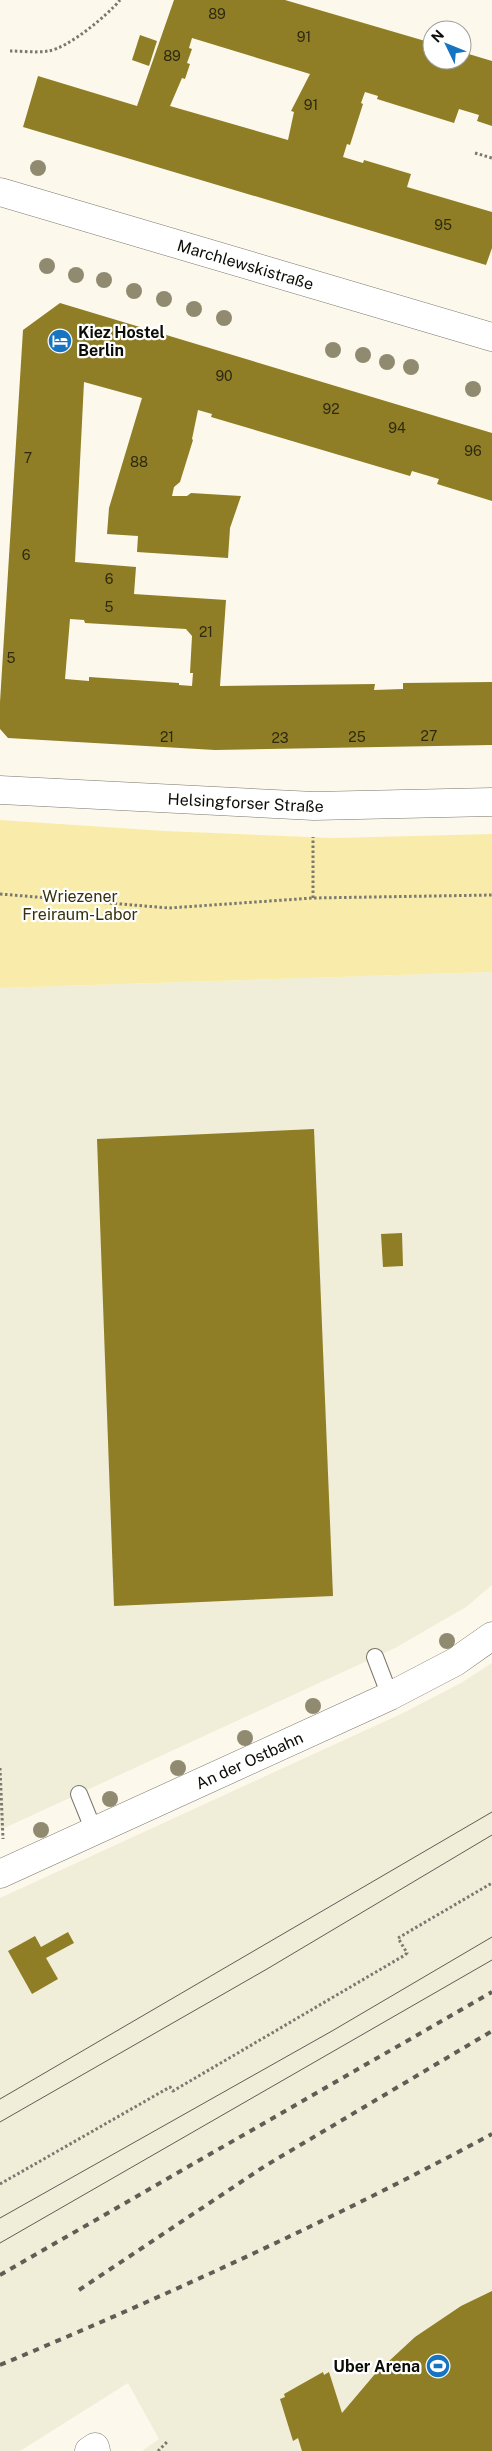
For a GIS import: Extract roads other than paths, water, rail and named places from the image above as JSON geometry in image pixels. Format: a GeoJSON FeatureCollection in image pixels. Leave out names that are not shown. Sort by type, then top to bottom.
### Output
{"type":"FeatureCollection","features":[{"type":"Feature","properties":{"kind":"street","name":"Marchlewskistraße"},"geometry":{"type":"LineString","coordinates":[[0,192],[492,337]]}},
{"type":"Feature","properties":{"kind":"street","name":"Helsingforser Straße"},"geometry":{"type":"LineString","coordinates":[[0,790],[314,806],[492,802]]}},
{"type":"Feature","properties":{"kind":"street","name":"An der Ostbahn"},"geometry":{"type":"LineString","coordinates":[[2,1873],[390,1696],[455,1662],[492,1636]]}},
{"type":"Feature","properties":{"kind":"lane"},"geometry":{"type":"LineString","coordinates":[[375,1657],[390,1696]]}},
{"type":"Feature","properties":{"kind":"lane"},"geometry":{"type":"LineString","coordinates":[[79,1794],[94,1831]]}},
{"type":"Feature","properties":{"kind":"tram line"},"geometry":{"type":"LineString","coordinates":[[0,2099],[492,1812]]}},
{"type":"Feature","properties":{"kind":"tram line"},"geometry":{"type":"LineString","coordinates":[[0,2122],[267,1969],[492,1835]]}},
{"type":"Feature","properties":{"kind":"tram line"},"geometry":{"type":"LineString","coordinates":[[0,2218],[332,2031],[492,1937]]}},
{"type":"Feature","properties":{"kind":"tram line"},"geometry":{"type":"LineString","coordinates":[[0,2243],[492,1960]]}},
{"type":"Feature","properties":{"kind":"railway"},"geometry":{"type":"LineString","coordinates":[[0,2275],[492,1992]]}},
{"type":"Feature","properties":{"kind":"railway"},"geometry":{"type":"LineString","coordinates":[[79,2290],[265,2166],[492,2031]]}},
{"type":"Feature","properties":{"kind":"railway"},"geometry":{"type":"LineString","coordinates":[[0,2365],[249,2256],[371,2197],[492,2134]]}},
{"type":"Feature","properties":{"kind":"place","name":"Kiez Hostel Berlin"},"geometry":{"type":"Point","coordinates":[60,341]}},
{"type":"Feature","properties":{"kind":"place","name":"Uber Arena"},"geometry":{"type":"Point","coordinates":[438,2366]}},
{"type":"Feature","properties":{"kind":"park label","name":"Wriezener Freiraum-Labor"},"geometry":{"type":"Point","coordinates":[80,905]}}]}
